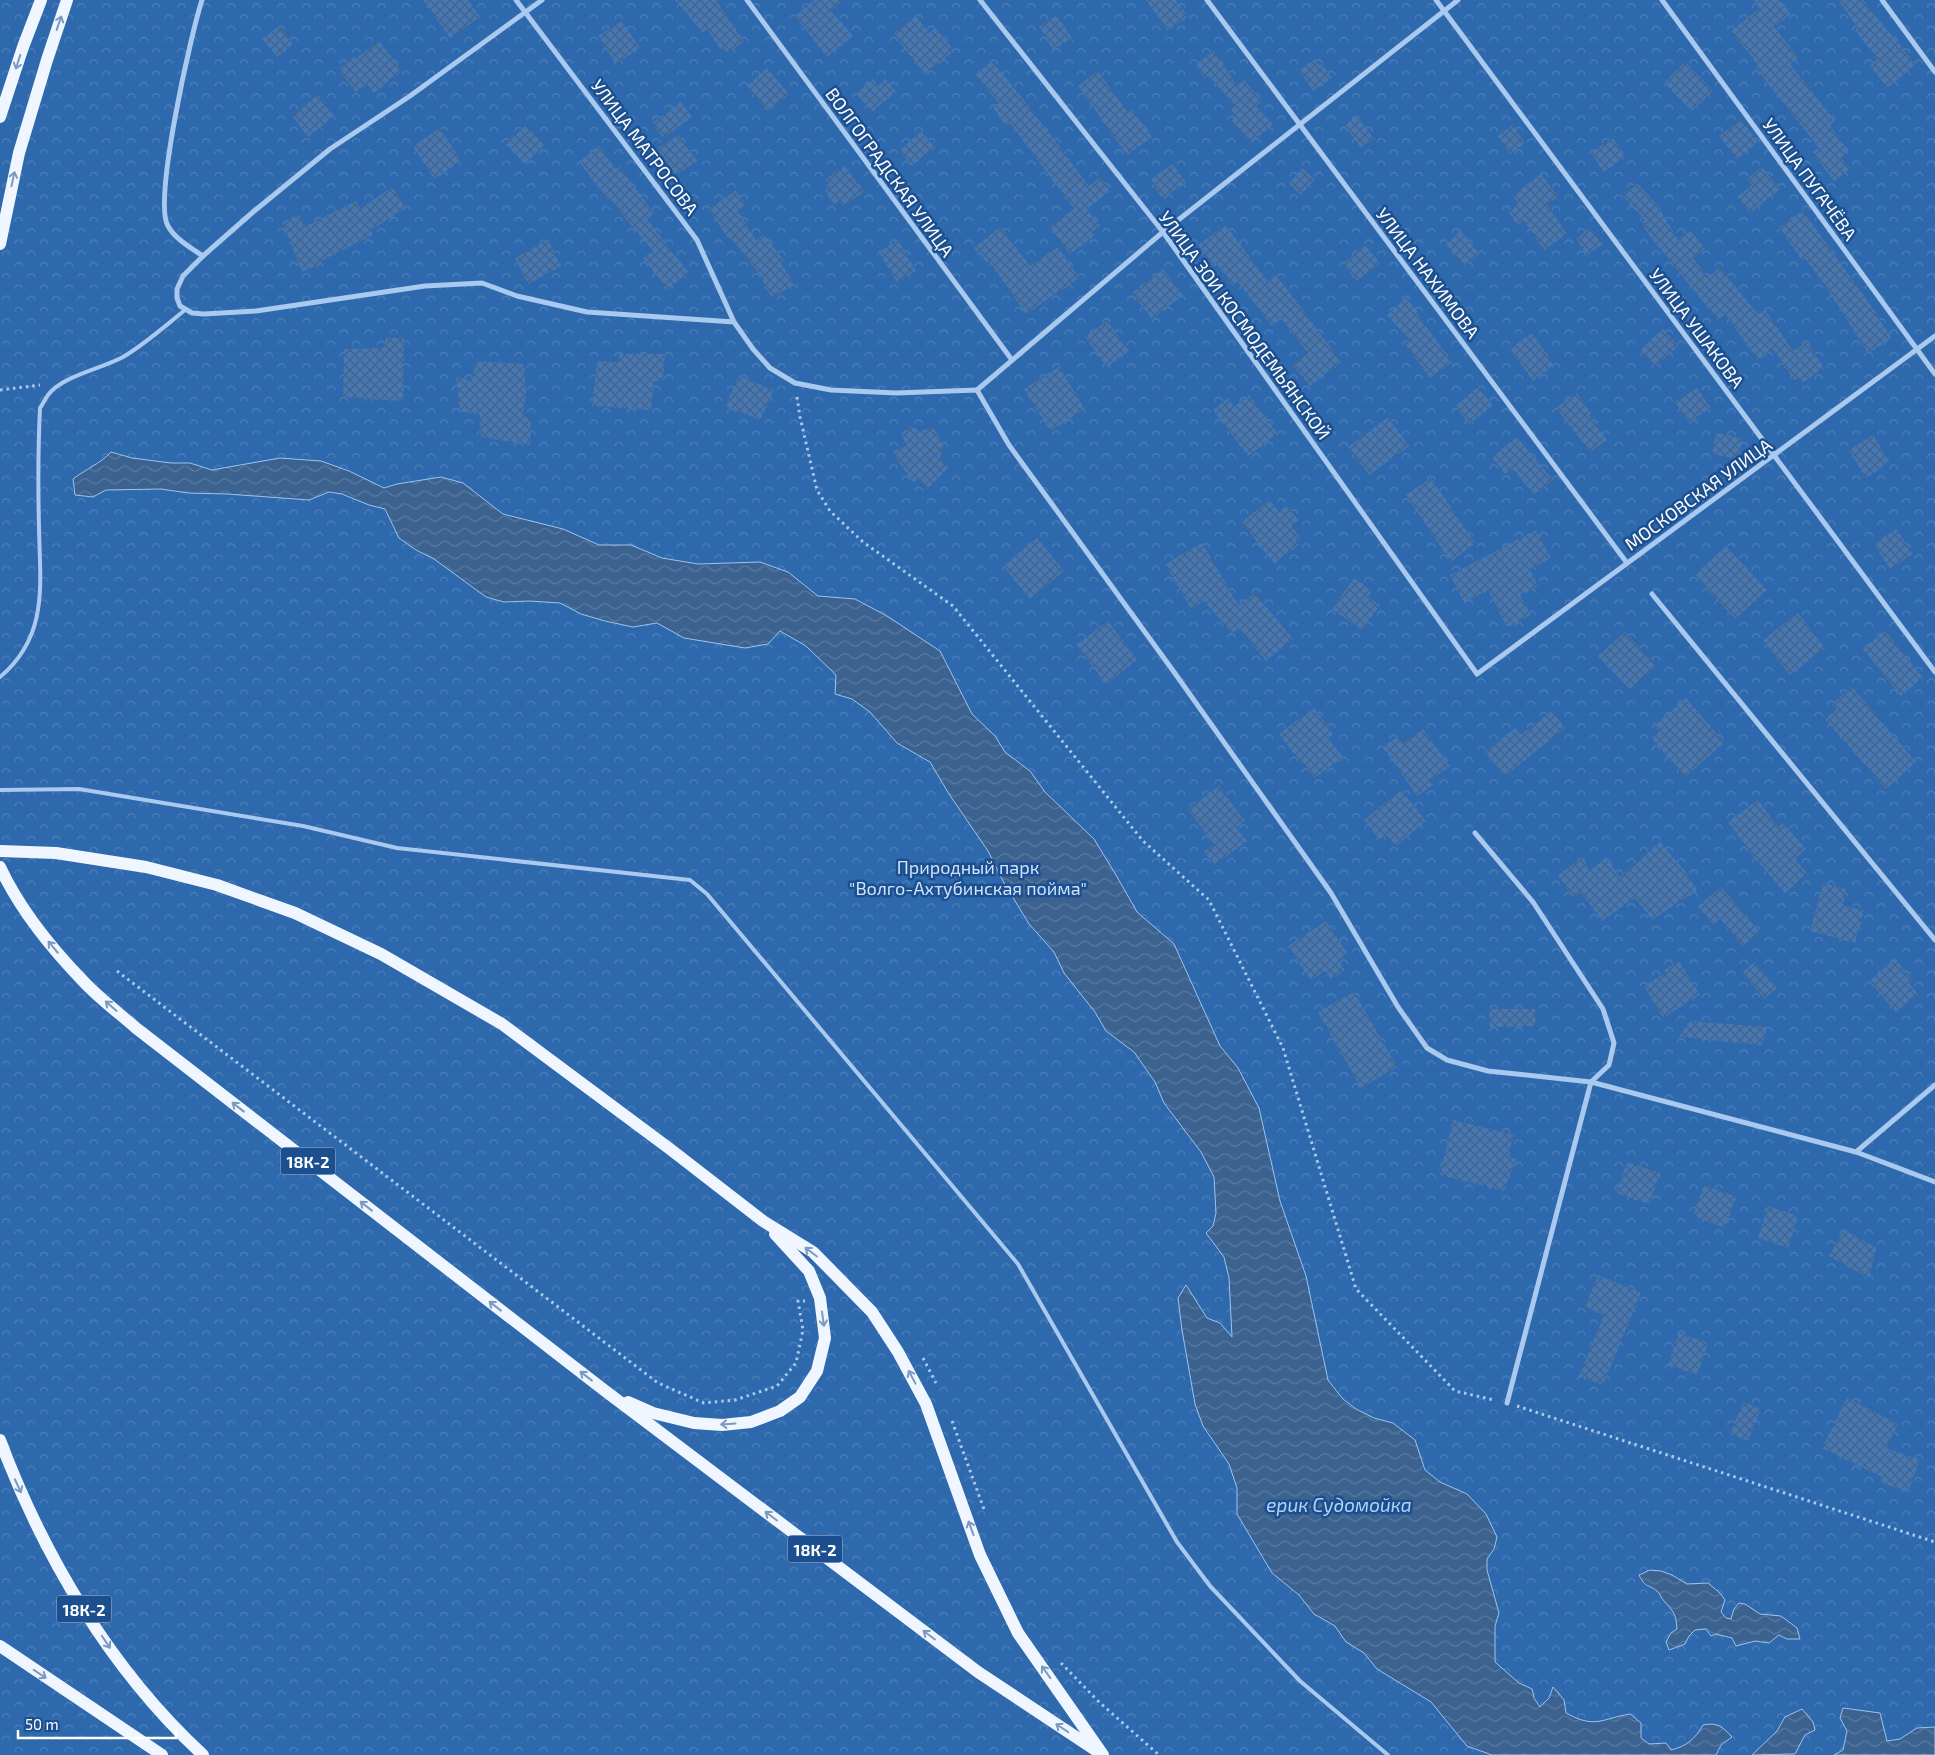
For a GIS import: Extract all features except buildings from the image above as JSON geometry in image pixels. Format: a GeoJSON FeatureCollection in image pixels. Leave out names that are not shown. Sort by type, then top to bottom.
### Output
{"type":"FeatureCollection","features":[{"type":"Feature","properties":{"kind":"main road"},"geometry":{"type":"LineString","coordinates":[[0,117],[41,0]]}},
{"type":"Feature","properties":{"kind":"main road"},"geometry":{"type":"LineString","coordinates":[[0,244],[19,152],[47,60],[68,0]]}},
{"type":"Feature","properties":{"kind":"main road"},"geometry":{"type":"LineString","coordinates":[[0,851],[56,853],[146,867],[217,885],[294,913],[381,954],[502,1024],[670,1149],[762,1221],[814,1252],[872,1312],[898,1352],[926,1404],[980,1555],[1018,1633],[1103,1755]]}},
{"type":"Feature","properties":{"kind":"main road","name":"18К-2"},"geometry":{"type":"LineString","coordinates":[[0,867],[30,920],[85,983],[136,1028],[604,1390],[978,1672],[1103,1755]]}},
{"type":"Feature","properties":{"kind":"main road"},"geometry":{"type":"LineString","coordinates":[[604,1390],[653,1413],[694,1424],[722,1425],[750,1422],[780,1411],[800,1397],[818,1370],[825,1338],[820,1301],[809,1271],[762,1221]]}},
{"type":"Feature","properties":{"kind":"main road","name":"18К-2"},"geometry":{"type":"LineString","coordinates":[[0,1440],[15,1481],[55,1564],[108,1647],[174,1728],[203,1755]]}},
{"type":"Feature","properties":{"kind":"main road"},"geometry":{"type":"LineString","coordinates":[[0,1646],[162,1755]]}},
{"type":"Feature","properties":{"kind":"street"},"geometry":{"type":"LineString","coordinates":[[202,0],[180,87],[164,195],[164,214],[168,226],[178,237],[203,256]]}},
{"type":"Feature","properties":{"kind":"street","name":"УЛИЦА МАТРОСОВА"},"geometry":{"type":"LineString","coordinates":[[516,0],[698,240],[734,322],[753,349],[770,368],[796,383],[831,390],[896,393],[977,390]]}},
{"type":"Feature","properties":{"kind":"street"},"geometry":{"type":"LineString","coordinates":[[542,0],[410,96],[330,149],[203,256],[183,276],[177,289],[177,298],[180,306],[185,310],[204,314],[256,311],[425,286],[482,283],[517,296],[587,312],[734,322]]}},
{"type":"Feature","properties":{"kind":"street","name":"ВОЛГОГРАДСКАЯ УЛИЦА"},"geometry":{"type":"LineString","coordinates":[[747,0],[1012,360]]}},
{"type":"Feature","properties":{"kind":"street","name":"УЛИЦА ЗОИ КОСМОДЕМЬЯНСКОЙ"},"geometry":{"type":"LineString","coordinates":[[980,0],[1163,232],[1477,674]]}},
{"type":"Feature","properties":{"kind":"street","name":"УЛИЦА НАХИМОВА"},"geometry":{"type":"LineString","coordinates":[[1207,0],[1627,563]]}},
{"type":"Feature","properties":{"kind":"street","name":"УЛИЦА УШАКОВА"},"geometry":{"type":"LineString","coordinates":[[1436,0],[1935,672]]}},
{"type":"Feature","properties":{"kind":"street"},"geometry":{"type":"LineString","coordinates":[[1458,0],[1163,232],[977,390],[1008,445],[1174,672],[1331,893],[1398,1007],[1427,1048],[1447,1060],[1488,1071],[1591,1082],[1856,1152],[1935,1182]]}},
{"type":"Feature","properties":{"kind":"street","name":"УЛИЦА ПУГАЧЁВА"},"geometry":{"type":"LineString","coordinates":[[1662,0],[1935,374]]}},
{"type":"Feature","properties":{"kind":"street"},"geometry":{"type":"LineString","coordinates":[[1882,0],[1935,72]]}},
{"type":"Feature","properties":{"kind":"street","name":"МОСКОВСКАЯ УЛИЦА"},"geometry":{"type":"LineString","coordinates":[[1477,674],[1935,336]]}},
{"type":"Feature","properties":{"kind":"street"},"geometry":{"type":"LineString","coordinates":[[1652,594],[1935,940]]}},
{"type":"Feature","properties":{"kind":"street"},"geometry":{"type":"LineString","coordinates":[[1475,833],[1533,902],[1603,1009],[1614,1043],[1609,1065],[1591,1082],[1506,1403]]}},
{"type":"Feature","properties":{"kind":"street"},"geometry":{"type":"LineString","coordinates":[[1856,1152],[1935,1085]]}},
{"type":"Feature","properties":{"kind":"lane"},"geometry":{"type":"LineString","coordinates":[[0,677],[28,644],[41,597],[39,528],[40,408],[48,394],[61,382],[122,357],[185,310]]}},
{"type":"Feature","properties":{"kind":"lane"},"geometry":{"type":"LineString","coordinates":[[0,790],[79,789],[303,826],[397,848],[690,880],[707,894],[1018,1264],[1177,1542],[1210,1586],[1300,1681],[1388,1755]]}},
{"type":"Feature","properties":{"kind":"path"},"geometry":{"type":"LineString","coordinates":[[0,390],[61,382]]}},
{"type":"Feature","properties":{"kind":"path"},"geometry":{"type":"LineString","coordinates":[[796,383],[800,417],[817,490],[830,510],[863,542],[954,606],[1143,841],[1208,900],[1283,1048],[1356,1289],[1455,1391],[1506,1403],[1935,1542]]}},
{"type":"Feature","properties":{"kind":"path"},"geometry":{"type":"LineString","coordinates":[[117,971],[658,1383],[704,1403],[735,1400],[777,1386],[796,1363],[803,1330],[798,1301],[820,1301]]}},
{"type":"Feature","properties":{"kind":"path"},"geometry":{"type":"LineString","coordinates":[[920,1355],[930,1370],[937,1386]]}},
{"type":"Feature","properties":{"kind":"path"},"geometry":{"type":"LineString","coordinates":[[951,1418],[986,1516]]}},
{"type":"Feature","properties":{"kind":"path"},"geometry":{"type":"LineString","coordinates":[[1055,1656],[1099,1702],[1159,1755]]}},
{"type":"Feature","properties":{"kind":"green space","name":"Природный парк \"Волго-Ахтубинская пойма\""},"geometry":{"type":"Polygon","coordinates":[[[0,0],[1935,0],[1935,1755],[0,1755],[0,0]]]}},
{"type":"Feature","properties":{"kind":"water","name":"ерик Судомойка"},"geometry":{"type":"Polygon","coordinates":[[[111,452],[132,458],[171,463],[190,463],[212,470],[280,458],[321,461],[349,471],[384,488],[441,477],[463,483],[503,514],[563,529],[599,545],[631,545],[662,558],[698,564],[760,562],[788,572],[818,596],[855,599],[887,616],[940,651],[972,714],[995,736],[1005,752],[1030,771],[1045,792],[1094,839],[1137,912],[1174,944],[1220,1046],[1238,1068],[1259,1108],[1280,1201],[1306,1276],[1328,1380],[1343,1399],[1356,1409],[1374,1418],[1393,1423],[1415,1440],[1425,1470],[1440,1482],[1467,1494],[1486,1514],[1497,1537],[1494,1549],[1487,1559],[1487,1570],[1499,1613],[1495,1626],[1495,1662],[1519,1683],[1532,1689],[1534,1698],[1540,1707],[1549,1698],[1553,1687],[1564,1700],[1566,1713],[1584,1721],[1598,1721],[1630,1714],[1641,1723],[1641,1738],[1649,1744],[1666,1743],[1671,1750],[1677,1748],[1690,1741],[1703,1725],[1708,1724],[1719,1726],[1732,1737],[1721,1745],[1716,1755],[1492,1755],[1467,1746],[1431,1702],[1377,1669],[1364,1653],[1346,1642],[1335,1626],[1314,1614],[1299,1595],[1272,1573],[1237,1514],[1237,1488],[1229,1464],[1203,1426],[1195,1404],[1182,1330],[1178,1298],[1186,1285],[1207,1318],[1220,1323],[1232,1337],[1229,1278],[1224,1257],[1206,1233],[1213,1226],[1216,1213],[1214,1177],[1201,1152],[1164,1103],[1155,1082],[1134,1052],[1106,1031],[1095,1012],[1064,973],[1054,952],[1029,924],[1003,881],[988,851],[949,794],[930,762],[897,743],[870,712],[852,699],[835,694],[836,675],[806,646],[780,631],[768,644],[745,648],[684,638],[657,623],[633,627],[605,621],[581,614],[560,603],[504,602],[486,597],[434,559],[416,550],[399,538],[385,509],[342,494],[329,492],[309,500],[188,493],[161,489],[106,490],[93,497],[75,495],[73,479],[111,452]]]}},
{"type":"Feature","properties":{"kind":"water"},"geometry":{"type":"Polygon","coordinates":[[[1650,1570],[1672,1575],[1687,1584],[1708,1583],[1725,1600],[1721,1612],[1726,1618],[1731,1619],[1734,1609],[1739,1603],[1745,1604],[1760,1614],[1781,1616],[1797,1628],[1800,1639],[1787,1639],[1779,1635],[1769,1643],[1755,1641],[1736,1646],[1732,1638],[1716,1634],[1711,1636],[1706,1629],[1695,1630],[1685,1644],[1669,1650],[1666,1642],[1671,1633],[1677,1629],[1676,1620],[1672,1611],[1658,1592],[1645,1584],[1641,1579],[1639,1575],[1650,1570]]]}},
{"type":"Feature","properties":{"kind":"water"},"geometry":{"type":"Polygon","coordinates":[[[1843,1708],[1880,1713],[1887,1741],[1900,1739],[1917,1728],[1935,1727],[1935,1755],[1834,1755],[1843,1750],[1847,1731],[1840,1718],[1843,1708]]]}},
{"type":"Feature","properties":{"kind":"water"},"geometry":{"type":"Polygon","coordinates":[[[1802,1709],[1813,1722],[1815,1730],[1805,1735],[1795,1754],[1752,1755],[1777,1731],[1785,1717],[1802,1709]]]}}]}
